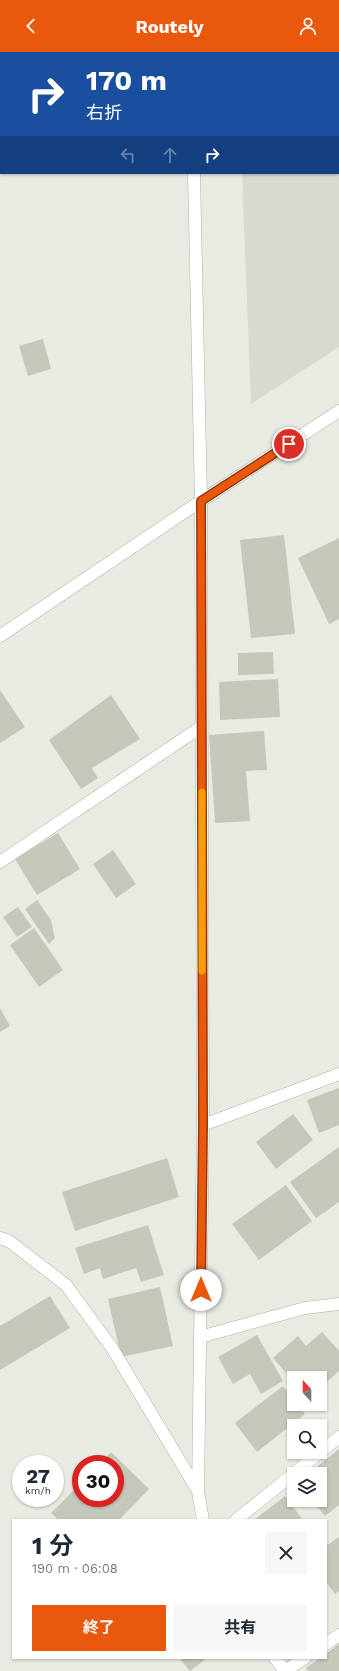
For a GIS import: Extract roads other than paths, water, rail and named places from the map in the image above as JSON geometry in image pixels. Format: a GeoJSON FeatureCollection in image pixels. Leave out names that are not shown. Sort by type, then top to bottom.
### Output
{"type":"FeatureCollection","features":[{"type":"Feature","properties":{"kind":"street"},"geometry":{"type":"LineString","coordinates":[[194,174],[201,501],[203,1125],[198,1491],[203,1519]]}},
{"type":"Feature","properties":{"kind":"street"},"geometry":{"type":"LineString","coordinates":[[0,636],[201,501],[339,411]]}},
{"type":"Feature","properties":{"kind":"street"},"geometry":{"type":"LineString","coordinates":[[0,862],[202,727]]}},
{"type":"Feature","properties":{"kind":"street"},"geometry":{"type":"LineString","coordinates":[[203,1125],[339,1074]]}},
{"type":"Feature","properties":{"kind":"street"},"geometry":{"type":"LineString","coordinates":[[0,1238],[9,1241],[66,1285],[112,1348],[198,1491]]}},
{"type":"Feature","properties":{"kind":"street"},"geometry":{"type":"LineString","coordinates":[[200,1337],[305,1308],[339,1304]]}},
{"type":"Feature","properties":{"kind":"street"},"geometry":{"type":"LineString","coordinates":[[237,1519],[339,1437]]}},
{"type":"Feature","properties":{"kind":"street"},"geometry":{"type":"LineString","coordinates":[[327,1643],[339,1635]]}},
{"type":"Feature","properties":{"kind":"street"},"geometry":{"type":"LineString","coordinates":[[276,1659],[285,1671],[303,1659]]}}]}
